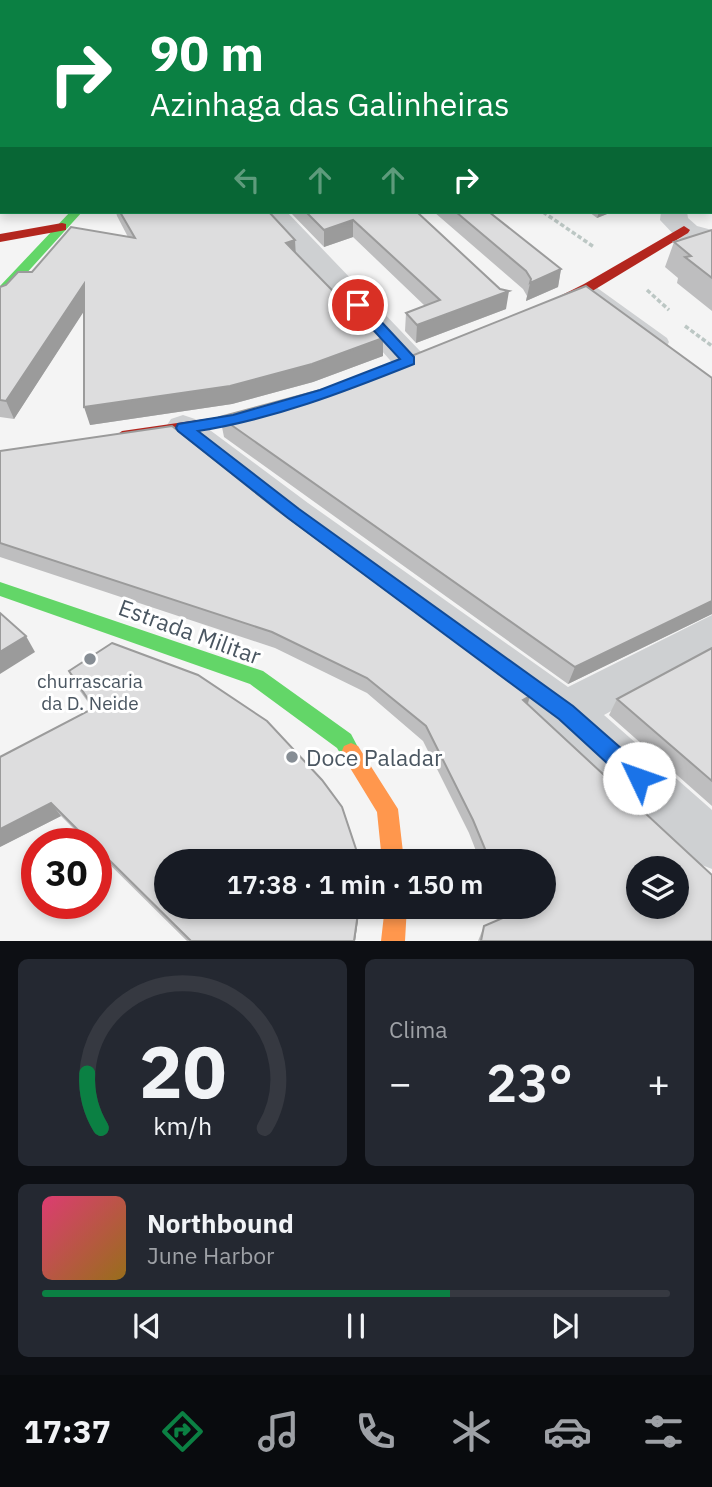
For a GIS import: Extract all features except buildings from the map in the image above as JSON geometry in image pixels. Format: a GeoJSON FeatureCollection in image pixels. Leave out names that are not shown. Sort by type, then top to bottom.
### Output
{"type":"FeatureCollection","features":[{"type":"Feature","properties":{"kind":"street"},"geometry":{"type":"LineString","coordinates":[[0,294],[74,214]]}},
{"type":"Feature","properties":{"kind":"street"},"geometry":{"type":"LineString","coordinates":[[274,214],[409,360]]}},
{"type":"Feature","properties":{"kind":"street"},"geometry":{"type":"LineString","coordinates":[[528,315],[589,286],[679,221],[712,239]]}},
{"type":"Feature","properties":{"kind":"street"},"geometry":{"type":"LineString","coordinates":[[0,238],[62,227]]}},
{"type":"Feature","properties":{"kind":"street"},"geometry":{"type":"LineString","coordinates":[[102,440],[233,420],[286,405]]}},
{"type":"Feature","properties":{"kind":"street"},"geometry":{"type":"LineString","coordinates":[[183,428],[293,513],[566,712],[712,844]]}},
{"type":"Feature","properties":{"kind":"street","name":"Estrada Militar"},"geometry":{"type":"LineString","coordinates":[[0,589],[256,677],[344,741],[387,809],[392,849]]}},
{"type":"Feature","properties":{"kind":"street"},"geometry":{"type":"LineString","coordinates":[[566,712],[712,634]]}},
{"type":"Feature","properties":{"kind":"street"},"geometry":{"type":"LineString","coordinates":[[393,941],[395,919]]}},
{"type":"Feature","properties":{"kind":"lane"},"geometry":{"type":"LineString","coordinates":[[589,286],[671,350]]}},
{"type":"Feature","properties":{"kind":"traffic: fast"},"geometry":{"type":"LineString","coordinates":[[0,294],[74,214]]}},
{"type":"Feature","properties":{"kind":"traffic: fast"},"geometry":{"type":"LineString","coordinates":[[0,589],[256,677],[344,741],[351,753]]}},
{"type":"Feature","properties":{"kind":"traffic: slow"},"geometry":{"type":"LineString","coordinates":[[351,753],[387,809],[392,849]]}},
{"type":"Feature","properties":{"kind":"traffic: slow"},"geometry":{"type":"LineString","coordinates":[[393,941],[395,919]]}},
{"type":"Feature","properties":{"kind":"traffic: jam"},"geometry":{"type":"LineString","coordinates":[[0,238],[62,227]]}},
{"type":"Feature","properties":{"kind":"traffic: jam"},"geometry":{"type":"LineString","coordinates":[[539,310],[589,287],[684,230]]}},
{"type":"Feature","properties":{"kind":"traffic: jam"},"geometry":{"type":"LineString","coordinates":[[122,437],[233,420],[273,409]]}},
{"type":"Feature","properties":{"kind":"place","name":"churrascaria da D. Neide"},"geometry":{"type":"Point","coordinates":[90,659]}},
{"type":"Feature","properties":{"kind":"place","name":"Doce Paladar"},"geometry":{"type":"Point","coordinates":[292,757]}},
{"type":"Feature","properties":{"kind":"route"},"geometry":{"type":"LineString","coordinates":[[358,305],[409,360],[325,394],[233,420],[183,428],[293,513],[566,712],[639,778]]}}]}
